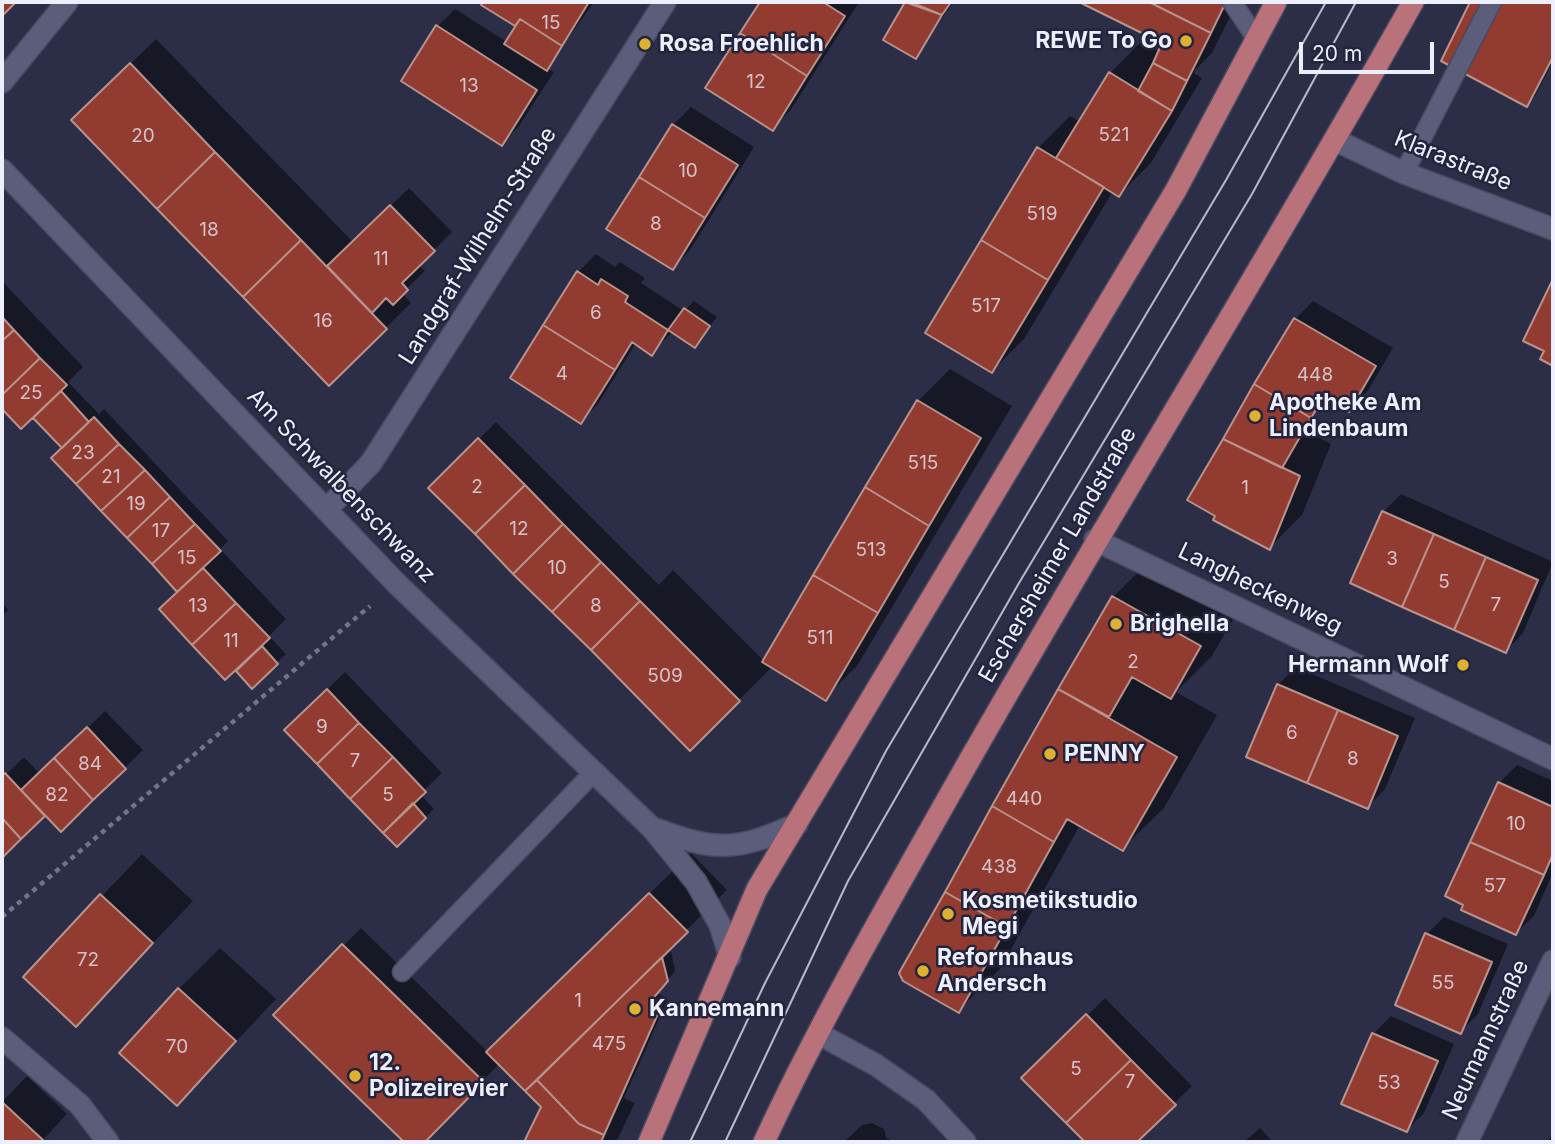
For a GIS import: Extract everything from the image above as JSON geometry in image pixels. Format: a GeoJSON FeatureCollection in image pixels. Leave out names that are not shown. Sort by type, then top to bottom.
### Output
{"type":"FeatureCollection","features":[{"type":"Feature","properties":{"kind":"main road"},"geometry":{"type":"LineString","coordinates":[[649,1142],[757,889],[1176,190],[1276,2]]}},
{"type":"Feature","properties":{"kind":"main road","name":"Eschersheimer Landstraße"},"geometry":{"type":"LineString","coordinates":[[764,1142],[910,864],[1095,540],[1335,140],[1413,2]]}},
{"type":"Feature","properties":{"kind":"street"},"geometry":{"type":"LineString","coordinates":[[2,82],[67,2]]}},
{"type":"Feature","properties":{"kind":"street","name":"Landgraf-Wilhelm-Straße"},"geometry":{"type":"LineString","coordinates":[[326,510],[371,463],[665,2]]}},
{"type":"Feature","properties":{"kind":"street","name":"Klarastraße"},"geometry":{"type":"LineString","coordinates":[[1335,140],[1405,173],[1553,229]]}},
{"type":"Feature","properties":{"kind":"street","name":"Am Schwalbenschwanz"},"geometry":{"type":"LineString","coordinates":[[2,170],[396,583],[652,828],[696,882],[720,925],[730,957]]}},
{"type":"Feature","properties":{"kind":"street","name":"Langheckenweg"},"geometry":{"type":"LineString","coordinates":[[1095,540],[1553,759]]}},
{"type":"Feature","properties":{"kind":"street","name":"Am Schwalbenschwanz"},"geometry":{"type":"LineString","coordinates":[[652,828],[696,844],[730,847],[768,837],[797,824]]}},
{"type":"Feature","properties":{"kind":"street","name":"Neumannstraße"},"geometry":{"type":"LineString","coordinates":[[1467,1142],[1553,961]]}},
{"type":"Feature","properties":{"kind":"street"},"geometry":{"type":"LineString","coordinates":[[819,1034],[876,1065],[926,1100],[965,1142]]}},
{"type":"Feature","properties":{"kind":"street"},"geometry":{"type":"LineString","coordinates":[[2,1038],[80,1105],[108,1142]]}},
{"type":"Feature","properties":{"kind":"lane"},"geometry":{"type":"LineString","coordinates":[[1232,2],[1256,38]]}},
{"type":"Feature","properties":{"kind":"lane"},"geometry":{"type":"LineString","coordinates":[[1405,173],[1492,2]]}},
{"type":"Feature","properties":{"kind":"lane"},"geometry":{"type":"LineString","coordinates":[[402,972],[594,772]]}},
{"type":"Feature","properties":{"kind":"path"},"geometry":{"type":"LineString","coordinates":[[2,917],[396,583]]}},
{"type":"Feature","properties":{"kind":"building"},"geometry":{"type":"Polygon","coordinates":[[[2,2],[16,2],[2,16],[2,2]]]}},
{"type":"Feature","properties":{"kind":"building"},"geometry":{"type":"Polygon","coordinates":[[[483,2],[589,2],[562,46],[520,19],[515,26],[481,5],[483,2]]]}},
{"type":"Feature","properties":{"kind":"building"},"geometry":{"type":"Polygon","coordinates":[[[760,2],[823,2],[845,16],[807,76],[740,33],[760,2]]]}},
{"type":"Feature","properties":{"kind":"building"},"geometry":{"type":"Polygon","coordinates":[[[905,2],[942,15],[916,59],[883,40],[905,2]]]}},
{"type":"Feature","properties":{"kind":"building"},"geometry":{"type":"Polygon","coordinates":[[[910,2],[951,2],[942,15],[910,2]]]}},
{"type":"Feature","properties":{"kind":"building"},"geometry":{"type":"Polygon","coordinates":[[[1079,2],[1149,2],[1211,33],[1187,81],[1153,63],[1162,43],[1079,2]]]}},
{"type":"Feature","properties":{"kind":"building"},"geometry":{"type":"Polygon","coordinates":[[[1149,2],[1226,2],[1211,33],[1149,2]]]}},
{"type":"Feature","properties":{"kind":"building"},"geometry":{"type":"Polygon","coordinates":[[[1470,2],[1553,3],[1553,57],[1527,107],[1441,61],[1470,2]]]}},
{"type":"Feature","properties":{"kind":"building"},"geometry":{"type":"Polygon","coordinates":[[[520,19],[562,46],[547,71],[504,44],[520,19]]]}},
{"type":"Feature","properties":{"kind":"building"},"geometry":{"type":"Polygon","coordinates":[[[436,25],[537,90],[502,146],[401,81],[436,25]]]}},
{"type":"Feature","properties":{"kind":"building"},"geometry":{"type":"Polygon","coordinates":[[[740,33],[807,76],[773,131],[705,88],[740,33]]]}},
{"type":"Feature","properties":{"kind":"building"},"geometry":{"type":"Polygon","coordinates":[[[130,63],[215,152],[157,209],[71,120],[130,63]]]}},
{"type":"Feature","properties":{"kind":"building"},"geometry":{"type":"Polygon","coordinates":[[[1153,63],[1187,81],[1172,111],[1138,91],[1153,63]]]}},
{"type":"Feature","properties":{"kind":"building"},"geometry":{"type":"Polygon","coordinates":[[[1109,72],[1172,111],[1119,197],[1056,158],[1109,72]]]}},
{"type":"Feature","properties":{"kind":"building"},"geometry":{"type":"Polygon","coordinates":[[[672,124],[738,165],[705,218],[639,177],[672,124]]]}},
{"type":"Feature","properties":{"kind":"building"},"geometry":{"type":"Polygon","coordinates":[[[1037,147],[1104,187],[1048,280],[981,240],[1037,147]]]}},
{"type":"Feature","properties":{"kind":"building"},"geometry":{"type":"Polygon","coordinates":[[[215,152],[301,240],[243,297],[157,209],[215,152]]]}},
{"type":"Feature","properties":{"kind":"building"},"geometry":{"type":"Polygon","coordinates":[[[639,177],[705,218],[673,270],[606,229],[639,177]]]}},
{"type":"Feature","properties":{"kind":"building"},"geometry":{"type":"Polygon","coordinates":[[[390,205],[435,251],[402,283],[408,290],[393,305],[386,298],[372,313],[327,266],[390,205]]]}},
{"type":"Feature","properties":{"kind":"building"},"geometry":{"type":"Polygon","coordinates":[[[301,240],[387,329],[329,386],[243,297],[301,240]]]}},
{"type":"Feature","properties":{"kind":"building"},"geometry":{"type":"Polygon","coordinates":[[[981,240],[1048,280],[992,373],[925,333],[981,240]]]}},
{"type":"Feature","properties":{"kind":"building"},"geometry":{"type":"Polygon","coordinates":[[[577,271],[598,285],[601,279],[628,296],[625,302],[668,330],[652,356],[632,342],[615,370],[543,325],[577,271]]]}},
{"type":"Feature","properties":{"kind":"building"},"geometry":{"type":"Polygon","coordinates":[[[1553,279],[1553,366],[1540,359],[1544,351],[1523,341],[1553,279]]]}},
{"type":"Feature","properties":{"kind":"building"},"geometry":{"type":"Polygon","coordinates":[[[684,308],[710,326],[695,348],[668,330],[684,308]]]}},
{"type":"Feature","properties":{"kind":"building"},"geometry":{"type":"Polygon","coordinates":[[[2,317],[14,330],[2,341],[2,317]]]}},
{"type":"Feature","properties":{"kind":"building"},"geometry":{"type":"Polygon","coordinates":[[[1294,318],[1376,366],[1349,412],[1324,397],[1311,418],[1254,384],[1294,318]]]}},
{"type":"Feature","properties":{"kind":"building"},"geometry":{"type":"Polygon","coordinates":[[[543,325],[615,370],[581,424],[510,378],[543,325]]]}},
{"type":"Feature","properties":{"kind":"building"},"geometry":{"type":"Polygon","coordinates":[[[14,330],[40,358],[2,395],[2,341],[14,330]]]}},
{"type":"Feature","properties":{"kind":"building"},"geometry":{"type":"Polygon","coordinates":[[[40,358],[67,385],[21,429],[2,409],[2,395],[40,358]]]}},
{"type":"Feature","properties":{"kind":"building"},"geometry":{"type":"Polygon","coordinates":[[[1254,384],[1311,418],[1282,468],[1223,439],[1254,384]]]}},
{"type":"Feature","properties":{"kind":"building"},"geometry":{"type":"Polygon","coordinates":[[[61,391],[89,422],[62,448],[33,418],[61,391]]]}},
{"type":"Feature","properties":{"kind":"building"},"geometry":{"type":"Polygon","coordinates":[[[917,400],[981,438],[929,526],[865,487],[917,400]]]}},
{"type":"Feature","properties":{"kind":"building"},"geometry":{"type":"Polygon","coordinates":[[[94,417],[119,444],[76,484],[51,458],[94,417]]]}},
{"type":"Feature","properties":{"kind":"building"},"geometry":{"type":"Polygon","coordinates":[[[478,438],[525,485],[475,534],[428,488],[478,438]]]}},
{"type":"Feature","properties":{"kind":"building"},"geometry":{"type":"Polygon","coordinates":[[[1223,439],[1300,476],[1270,550],[1213,520],[1215,516],[1187,500],[1223,439]]]}},
{"type":"Feature","properties":{"kind":"building"},"geometry":{"type":"Polygon","coordinates":[[[119,444],[145,470],[101,511],[76,484],[119,444]]]}},
{"type":"Feature","properties":{"kind":"building"},"geometry":{"type":"Polygon","coordinates":[[[145,470],[170,497],[127,538],[101,511],[145,470]]]}},
{"type":"Feature","properties":{"kind":"building"},"geometry":{"type":"Polygon","coordinates":[[[525,485],[563,524],[513,574],[475,534],[525,485]]]}},
{"type":"Feature","properties":{"kind":"building"},"geometry":{"type":"Polygon","coordinates":[[[865,487],[929,526],[878,613],[813,575],[865,487]]]}},
{"type":"Feature","properties":{"kind":"building"},"geometry":{"type":"Polygon","coordinates":[[[170,497],[195,524],[152,564],[127,538],[170,497]]]}},
{"type":"Feature","properties":{"kind":"building"},"geometry":{"type":"Polygon","coordinates":[[[1382,511],[1434,534],[1402,607],[1350,583],[1382,511]]]}},
{"type":"Feature","properties":{"kind":"building"},"geometry":{"type":"Polygon","coordinates":[[[195,524],[221,551],[177,592],[152,564],[195,524]]]}},
{"type":"Feature","properties":{"kind":"building"},"geometry":{"type":"Polygon","coordinates":[[[563,524],[601,562],[552,612],[513,574],[563,524]]]}},
{"type":"Feature","properties":{"kind":"building"},"geometry":{"type":"Polygon","coordinates":[[[1434,534],[1486,557],[1454,630],[1402,607],[1434,534]]]}},
{"type":"Feature","properties":{"kind":"building"},"geometry":{"type":"Polygon","coordinates":[[[1486,557],[1538,580],[1506,653],[1454,630],[1486,557]]]}},
{"type":"Feature","properties":{"kind":"building"},"geometry":{"type":"Polygon","coordinates":[[[601,562],[640,601],[591,650],[552,612],[601,562]]]}},
{"type":"Feature","properties":{"kind":"building"},"geometry":{"type":"Polygon","coordinates":[[[203,568],[236,603],[192,645],[159,609],[203,568]]]}},
{"type":"Feature","properties":{"kind":"building"},"geometry":{"type":"Polygon","coordinates":[[[813,575],[878,613],[826,701],[762,662],[813,575]]]}},
{"type":"Feature","properties":{"kind":"building"},"geometry":{"type":"Polygon","coordinates":[[[1112,596],[1201,646],[1171,699],[1132,677],[1109,717],[1058,689],[1112,596]]]}},
{"type":"Feature","properties":{"kind":"building"},"geometry":{"type":"Polygon","coordinates":[[[640,601],[740,701],[690,751],[591,650],[640,601]]]}},
{"type":"Feature","properties":{"kind":"building"},"geometry":{"type":"Polygon","coordinates":[[[236,603],[270,638],[225,680],[192,645],[236,603]]]}},
{"type":"Feature","properties":{"kind":"building"},"geometry":{"type":"Polygon","coordinates":[[[262,646],[278,664],[252,689],[236,671],[262,646]]]}},
{"type":"Feature","properties":{"kind":"building"},"geometry":{"type":"Polygon","coordinates":[[[1277,684],[1338,710],[1307,783],[1246,757],[1277,684]]]}},
{"type":"Feature","properties":{"kind":"building"},"geometry":{"type":"Polygon","coordinates":[[[327,689],[359,723],[317,764],[284,730],[327,689]]]}},
{"type":"Feature","properties":{"kind":"building"},"geometry":{"type":"Polygon","coordinates":[[[1058,689],[1177,757],[1123,851],[1067,819],[1054,842],[992,806],[1058,689]]]}},
{"type":"Feature","properties":{"kind":"building"},"geometry":{"type":"Polygon","coordinates":[[[1338,710],[1398,736],[1368,809],[1307,783],[1338,710]]]}},
{"type":"Feature","properties":{"kind":"building"},"geometry":{"type":"Polygon","coordinates":[[[359,723],[393,757],[350,799],[317,764],[359,723]]]}},
{"type":"Feature","properties":{"kind":"building"},"geometry":{"type":"Polygon","coordinates":[[[87,727],[126,769],[93,800],[54,758],[87,727]]]}},
{"type":"Feature","properties":{"kind":"building"},"geometry":{"type":"Polygon","coordinates":[[[393,757],[426,792],[383,833],[350,799],[393,757]]]}},
{"type":"Feature","properties":{"kind":"building"},"geometry":{"type":"Polygon","coordinates":[[[54,758],[93,800],[61,832],[21,790],[54,758]]]}},
{"type":"Feature","properties":{"kind":"building"},"geometry":{"type":"Polygon","coordinates":[[[5,773],[45,816],[21,839],[2,818],[2,776],[5,773]]]}},
{"type":"Feature","properties":{"kind":"building"},"geometry":{"type":"Polygon","coordinates":[[[1498,782],[1553,807],[1553,854],[1544,875],[1470,842],[1498,782]]]}},
{"type":"Feature","properties":{"kind":"building"},"geometry":{"type":"Polygon","coordinates":[[[413,803],[426,818],[397,847],[383,833],[413,803]]]}},
{"type":"Feature","properties":{"kind":"building"},"geometry":{"type":"Polygon","coordinates":[[[992,806],[1054,842],[1007,927],[945,892],[992,806]]]}},
{"type":"Feature","properties":{"kind":"building"},"geometry":{"type":"Polygon","coordinates":[[[2,818],[21,839],[2,858],[2,818]]]}},
{"type":"Feature","properties":{"kind":"building"},"geometry":{"type":"Polygon","coordinates":[[[1470,842],[1544,875],[1516,935],[1461,910],[1463,905],[1445,896],[1470,842]]]}},
{"type":"Feature","properties":{"kind":"building"},"geometry":{"type":"Polygon","coordinates":[[[945,892],[1007,927],[959,1013],[903,981],[899,973],[945,892]]]}},
{"type":"Feature","properties":{"kind":"building"},"geometry":{"type":"Polygon","coordinates":[[[649,893],[688,932],[525,1091],[486,1052],[649,893]]]}},
{"type":"Feature","properties":{"kind":"building"},"geometry":{"type":"Polygon","coordinates":[[[100,894],[153,943],[76,1027],[23,977],[100,894]]]}},
{"type":"Feature","properties":{"kind":"building"},"geometry":{"type":"Polygon","coordinates":[[[1425,933],[1492,962],[1461,1034],[1395,1005],[1425,933]]]}},
{"type":"Feature","properties":{"kind":"building"},"geometry":{"type":"Polygon","coordinates":[[[342,944],[484,1082],[425,1142],[404,1142],[273,1015],[342,944]]]}},
{"type":"Feature","properties":{"kind":"building"},"geometry":{"type":"Polygon","coordinates":[[[662,957],[668,981],[650,1002],[661,1007],[604,1135],[579,1124],[537,1080],[662,957]]]}},
{"type":"Feature","properties":{"kind":"building"},"geometry":{"type":"Polygon","coordinates":[[[178,988],[236,1041],[177,1106],[119,1053],[178,988]]]}},
{"type":"Feature","properties":{"kind":"building"},"geometry":{"type":"Polygon","coordinates":[[[1086,1014],[1131,1060],[1066,1123],[1021,1078],[1086,1014]]]}},
{"type":"Feature","properties":{"kind":"building"},"geometry":{"type":"Polygon","coordinates":[[[1372,1033],[1438,1061],[1407,1132],[1341,1104],[1372,1033]]]}},
{"type":"Feature","properties":{"kind":"building"},"geometry":{"type":"Polygon","coordinates":[[[1131,1060],[1176,1105],[1137,1142],[1085,1142],[1066,1123],[1131,1060]]]}},
{"type":"Feature","properties":{"kind":"building"},"geometry":{"type":"Polygon","coordinates":[[[537,1080],[579,1124],[604,1135],[601,1142],[524,1142],[541,1107],[525,1091],[537,1080]]]}},
{"type":"Feature","properties":{"kind":"building"},"geometry":{"type":"Polygon","coordinates":[[[2,1102],[43,1140],[2,1142],[2,1102]]]}},
{"type":"Feature","properties":{"kind":"tram line"},"geometry":{"type":"LineString","coordinates":[[690,1142],[765,983],[886,751],[1226,180],[1326,2]]}},
{"type":"Feature","properties":{"kind":"tram line"},"geometry":{"type":"LineString","coordinates":[[725,1142],[848,881],[1019,583],[1252,194],[1356,2]]}},
{"type":"Feature","properties":{"kind":"place","name":"REWE To Go"},"geometry":{"type":"Point","coordinates":[1186,41]}},
{"type":"Feature","properties":{"kind":"place","name":"Rosa Froehlich"},"geometry":{"type":"Point","coordinates":[645,44]}},
{"type":"Feature","properties":{"kind":"place","name":"Apotheke Am Lindenbaum"},"geometry":{"type":"Point","coordinates":[1255,416]}},
{"type":"Feature","properties":{"kind":"place","name":"Brighella"},"geometry":{"type":"Point","coordinates":[1116,624]}},
{"type":"Feature","properties":{"kind":"place","name":"Hermann Wolf"},"geometry":{"type":"Point","coordinates":[1463,665]}},
{"type":"Feature","properties":{"kind":"place","name":"PENNY"},"geometry":{"type":"Point","coordinates":[1050,754]}},
{"type":"Feature","properties":{"kind":"place","name":"Kosmetikstudio Megi"},"geometry":{"type":"Point","coordinates":[948,914]}},
{"type":"Feature","properties":{"kind":"place","name":"Reformhaus Andersch"},"geometry":{"type":"Point","coordinates":[923,971]}},
{"type":"Feature","properties":{"kind":"place","name":"Kannemann"},"geometry":{"type":"Point","coordinates":[635,1009]}},
{"type":"Feature","properties":{"kind":"place","name":"12. Polizeirevier"},"geometry":{"type":"Point","coordinates":[355,1076]}}]}
